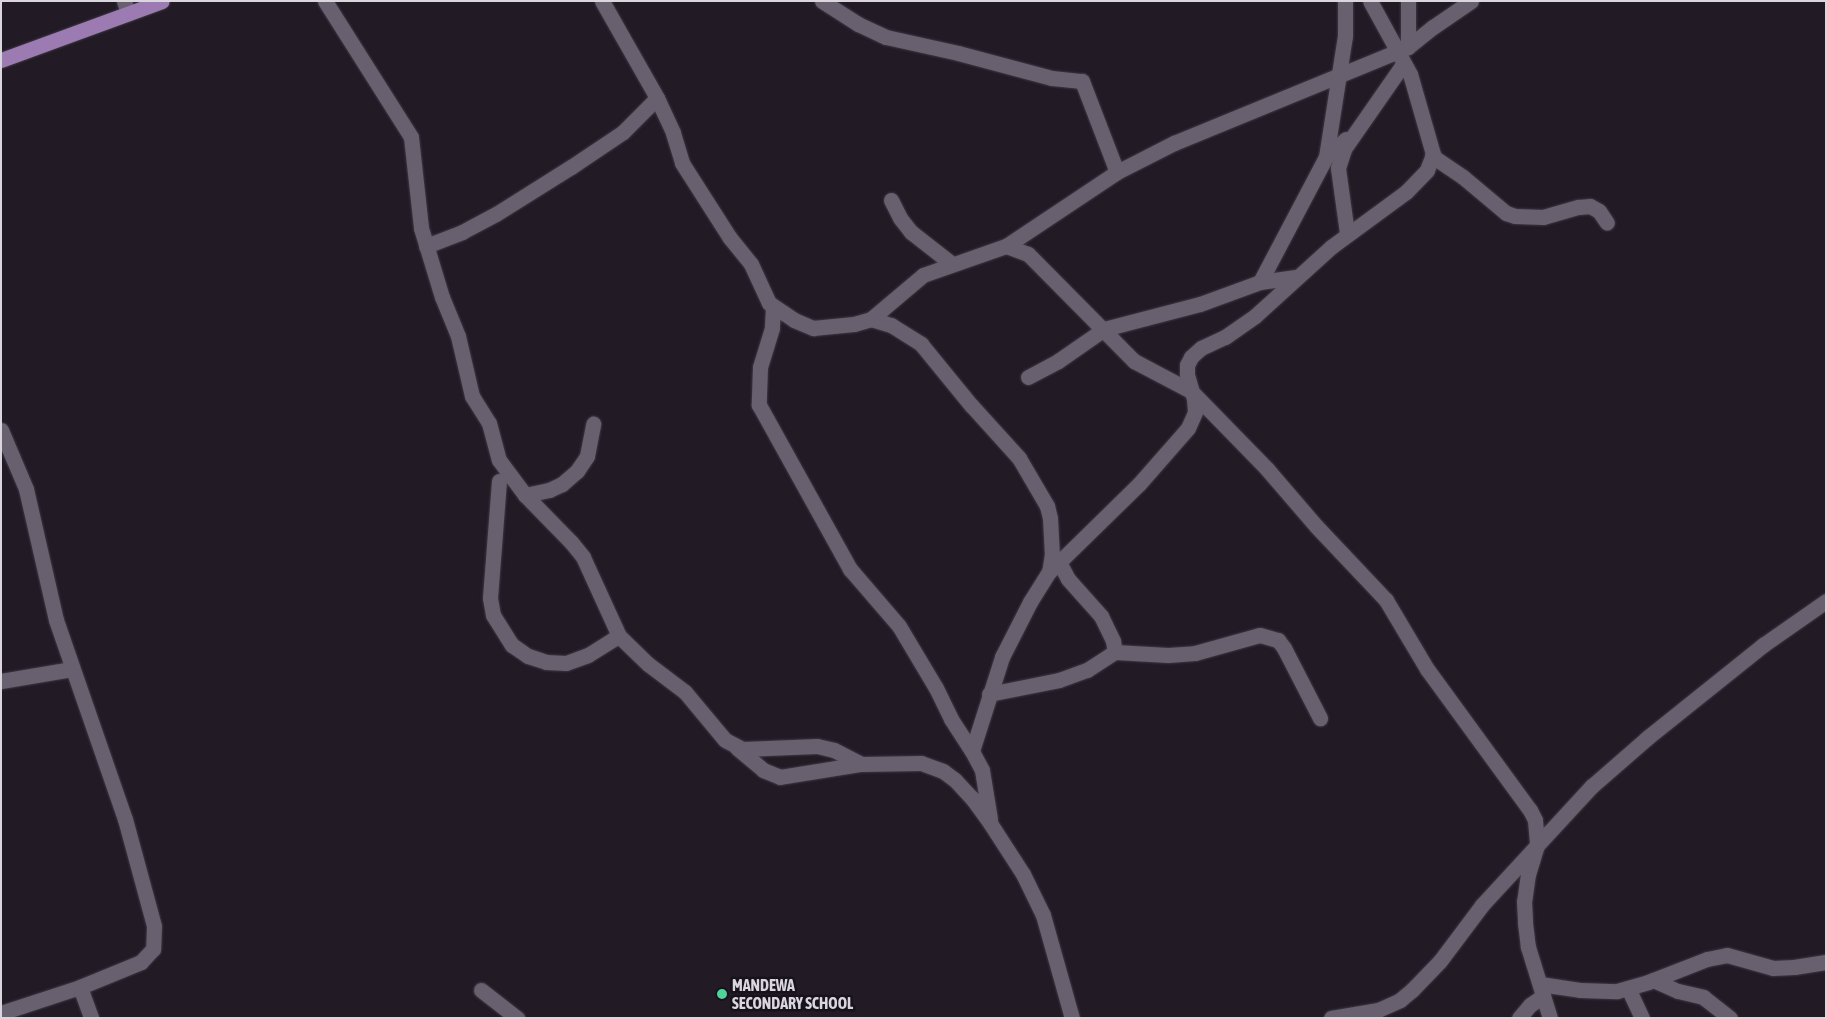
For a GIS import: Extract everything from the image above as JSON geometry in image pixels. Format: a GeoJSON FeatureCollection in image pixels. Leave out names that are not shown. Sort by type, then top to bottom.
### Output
{"type":"FeatureCollection","features":[{"type":"Feature","properties":{"kind":"main road"},"geometry":{"type":"LineString","coordinates":[[1,60],[126,7],[162,1]]}},
{"type":"Feature","properties":{"kind":"street"},"geometry":{"type":"LineString","coordinates":[[326,1],[411,137],[416,196],[426,246],[442,297],[458,336],[472,396],[489,423],[499,460],[525,495],[571,542],[583,558],[592,573],[619,636],[648,664],[685,692],[725,740],[734,745],[763,770],[780,777],[862,764],[921,763],[943,771],[956,780],[990,823],[1023,874],[1044,915],[1072,1018]]}},
{"type":"Feature","properties":{"kind":"street"},"geometry":{"type":"LineString","coordinates":[[602,1],[657,98],[673,133],[682,163],[730,238],[751,264],[773,307],[772,328],[760,367],[759,405],[850,570],[899,626],[936,688],[951,719],[972,751],[982,770],[990,823]]}},
{"type":"Feature","properties":{"kind":"street"},"geometry":{"type":"LineString","coordinates":[[822,1],[858,24],[886,37],[982,58],[1052,78],[1082,81],[1117,172]]}},
{"type":"Feature","properties":{"kind":"street"},"geometry":{"type":"LineString","coordinates":[[1260,282],[1326,157],[1345,36],[1345,1]]}},
{"type":"Feature","properties":{"kind":"street"},"geometry":{"type":"LineString","coordinates":[[972,751],[1002,657],[1030,602],[1054,567],[1139,484],[1188,428],[1194,412],[1194,399],[1187,365],[1196,352],[1244,324],[1347,233],[1406,192],[1427,170],[1432,156],[1424,118],[1410,74],[1403,54],[1370,1]]}},
{"type":"Feature","properties":{"kind":"street"},"geometry":{"type":"LineString","coordinates":[[1403,54],[1408,1]]}},
{"type":"Feature","properties":{"kind":"street"},"geometry":{"type":"LineString","coordinates":[[1347,233],[1338,168],[1344,149],[1403,54],[1433,27],[1471,1]]}},
{"type":"Feature","properties":{"kind":"street"},"geometry":{"type":"LineString","coordinates":[[773,307],[814,328],[836,327],[871,318],[923,275],[1006,246],[1117,172],[1174,143],[1286,99],[1340,74],[1403,54]]}},
{"type":"Feature","properties":{"kind":"street"},"geometry":{"type":"LineString","coordinates":[[426,246],[462,232],[496,214],[571,167],[623,132],[657,98]]}},
{"type":"Feature","properties":{"kind":"street"},"geometry":{"type":"LineString","coordinates":[[1326,157],[1353,133]]}},
{"type":"Feature","properties":{"kind":"street"},"geometry":{"type":"LineString","coordinates":[[1432,156],[1463,177],[1506,213],[1515,216],[1543,217],[1572,208],[1590,206],[1599,211],[1607,223]]}},
{"type":"Feature","properties":{"kind":"street"},"geometry":{"type":"LineString","coordinates":[[891,200],[900,218],[911,232],[952,264]]}},
{"type":"Feature","properties":{"kind":"street"},"geometry":{"type":"LineString","coordinates":[[1006,246],[1028,254],[1134,361],[1191,391],[1267,469],[1316,526],[1386,600],[1427,670],[1530,810],[1537,829],[1537,845],[1528,874],[1524,909],[1528,947],[1550,1018]]}},
{"type":"Feature","properties":{"kind":"street"},"geometry":{"type":"LineString","coordinates":[[1028,377],[1058,361],[1104,329],[1200,304],[1260,282],[1296,277]]}},
{"type":"Feature","properties":{"kind":"street"},"geometry":{"type":"LineString","coordinates":[[871,318],[891,325],[922,344],[971,405],[1019,458],[1047,506],[1050,518],[1054,567],[1068,579],[1101,616],[1111,635],[1115,652]]}},
{"type":"Feature","properties":{"kind":"street"},"geometry":{"type":"LineString","coordinates":[[525,495],[550,490],[562,484],[577,471],[587,456],[593,424]]}},
{"type":"Feature","properties":{"kind":"street"},"geometry":{"type":"LineString","coordinates":[[1,430],[26,489],[56,620],[125,819],[154,926],[153,949],[141,962],[80,987],[1,1013]]}},
{"type":"Feature","properties":{"kind":"street"},"geometry":{"type":"LineString","coordinates":[[499,481],[491,562],[490,598],[493,615],[512,645],[528,656],[546,662],[566,663],[588,655],[619,636]]}},
{"type":"Feature","properties":{"kind":"street"},"geometry":{"type":"LineString","coordinates":[[1331,1018],[1378,1010],[1400,1000],[1412,990],[1440,961],[1482,905],[1592,786],[1647,738],[1763,645],[1826,601]]}},
{"type":"Feature","properties":{"kind":"street"},"geometry":{"type":"LineString","coordinates":[[989,694],[1059,680],[1087,670],[1115,652],[1168,655],[1195,653],[1260,635],[1270,636],[1278,640],[1284,648],[1320,718]]}},
{"type":"Feature","properties":{"kind":"street"},"geometry":{"type":"LineString","coordinates":[[1,681],[72,668]]}},
{"type":"Feature","properties":{"kind":"street"},"geometry":{"type":"LineString","coordinates":[[734,745],[752,750],[816,746],[834,750],[862,764]]}},
{"type":"Feature","properties":{"kind":"street"},"geometry":{"type":"LineString","coordinates":[[1542,990],[1599,992],[1628,988],[1707,959],[1727,955],[1773,968],[1794,968],[1826,962]]}},
{"type":"Feature","properties":{"kind":"street"},"geometry":{"type":"LineString","coordinates":[[1653,980],[1678,991],[1703,997],[1730,1018]]}},
{"type":"Feature","properties":{"kind":"street"},"geometry":{"type":"LineString","coordinates":[[80,987],[91,1018]]}},
{"type":"Feature","properties":{"kind":"street"},"geometry":{"type":"LineString","coordinates":[[1628,988],[1642,1018]]}},
{"type":"Feature","properties":{"kind":"street"},"geometry":{"type":"LineString","coordinates":[[480,990],[517,1018]]}},
{"type":"Feature","properties":{"kind":"street"},"geometry":{"type":"LineString","coordinates":[[1519,1018],[1542,990]]}},
{"type":"Feature","properties":{"kind":"place","name":"MANDEWA SECONDARY SCHOOL"},"geometry":{"type":"Point","coordinates":[722,994]}}]}
